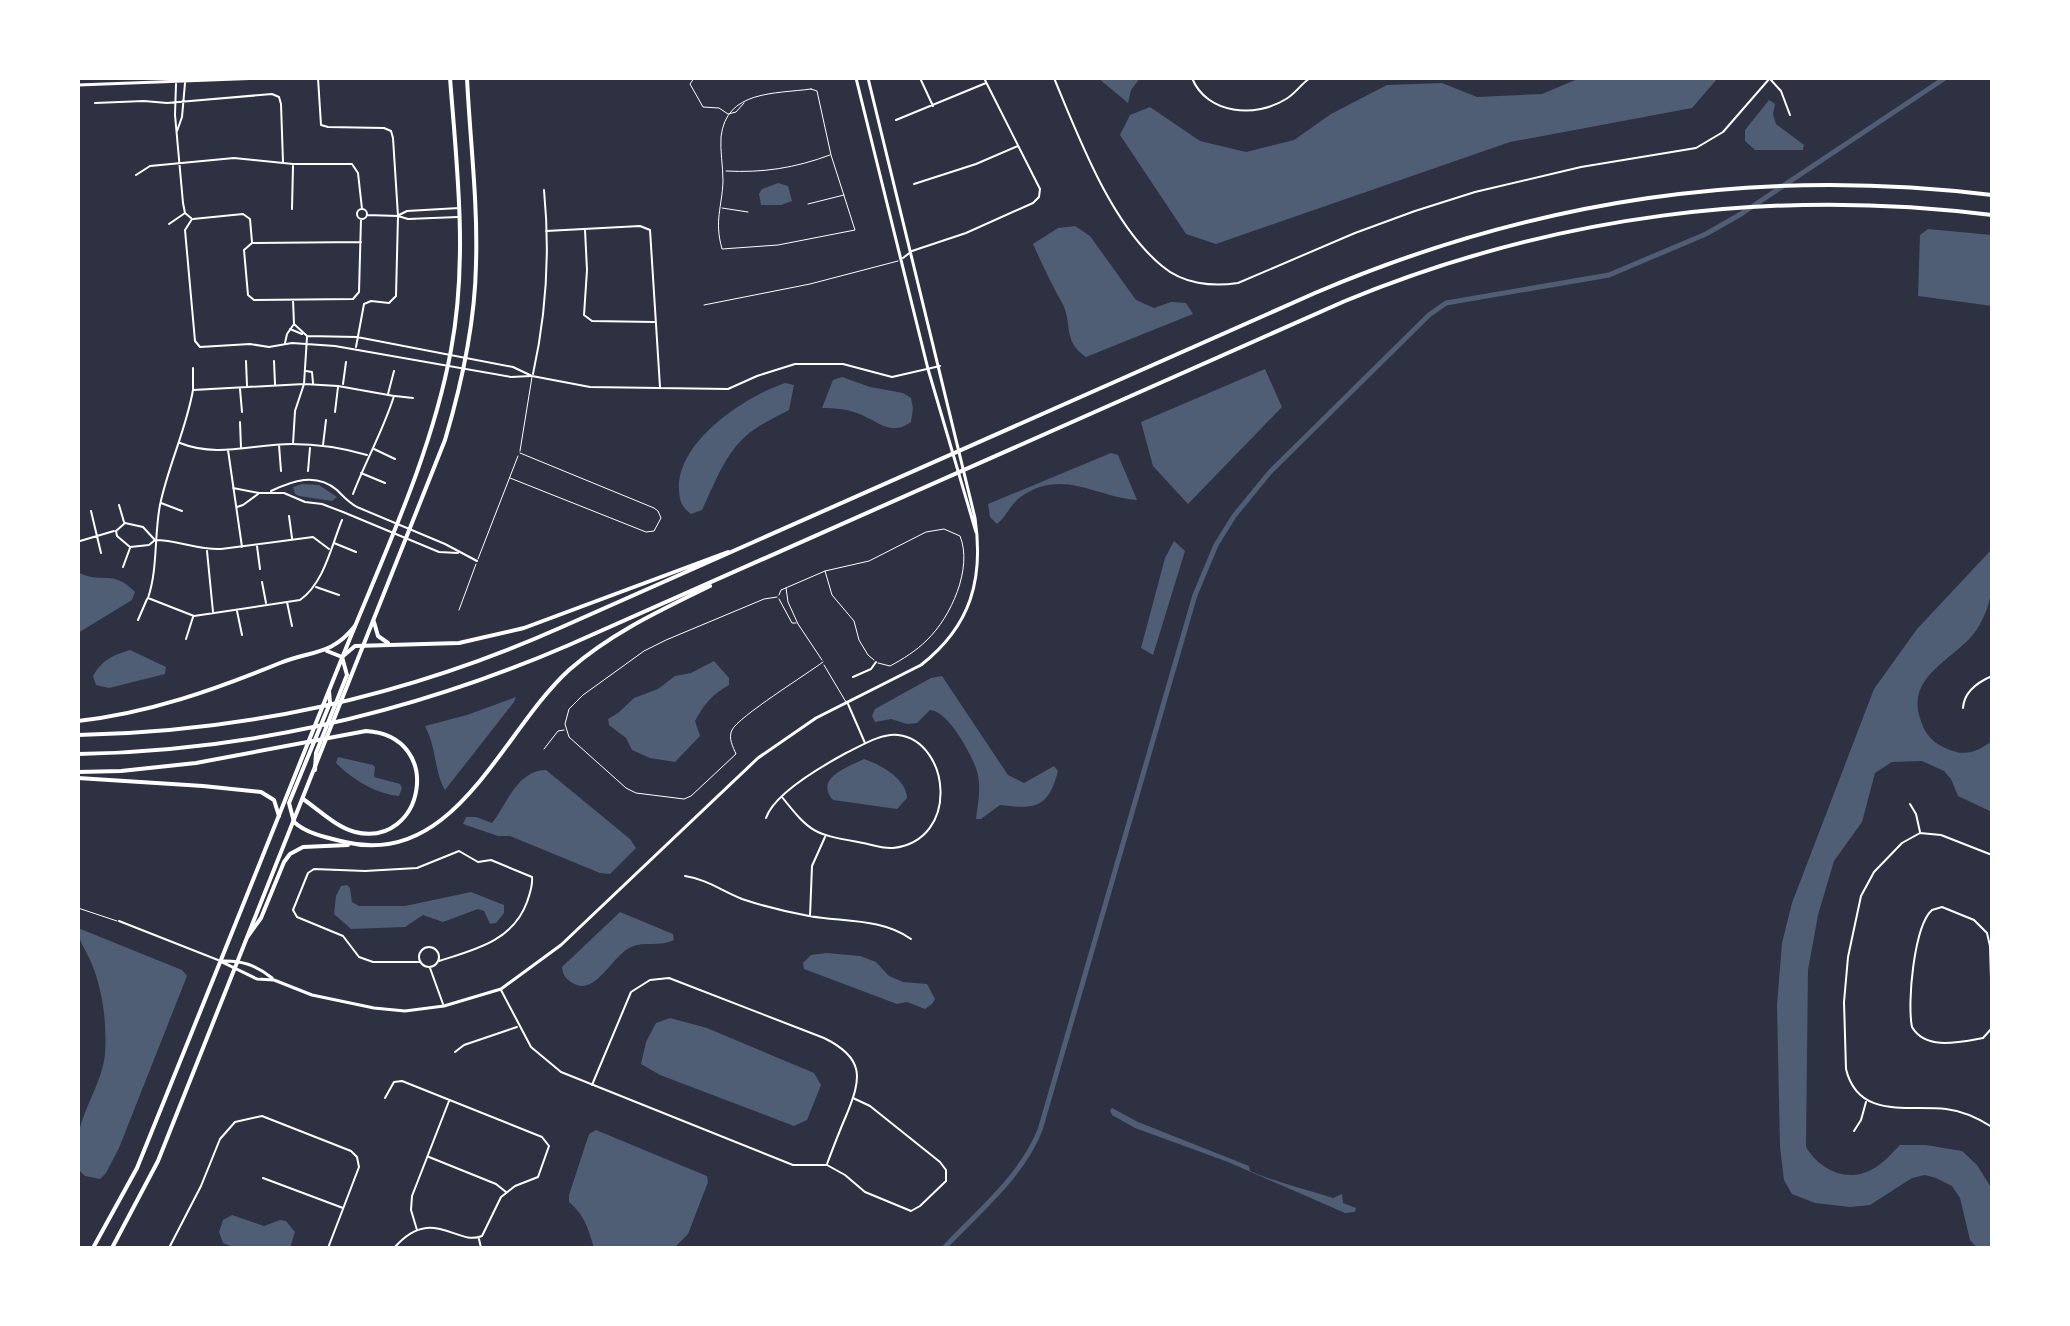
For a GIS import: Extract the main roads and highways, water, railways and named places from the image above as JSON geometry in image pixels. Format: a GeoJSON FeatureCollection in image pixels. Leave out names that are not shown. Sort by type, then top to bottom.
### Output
{"type":"FeatureCollection","features":[{"type":"Feature","properties":{"kind":"highway"},"geometry":{"type":"LineString","coordinates":[[93,1248],[137,1168],[430,435],[450,355],[459,285],[460,217],[450,78]]}},
{"type":"Feature","properties":{"kind":"highway"},"geometry":{"type":"LineString","coordinates":[[112,1248],[158,1161],[445,440],[466,358],[475,290],[476,252],[467,78]]}},
{"type":"Feature","properties":{"kind":"highway"},"geometry":{"type":"LineString","coordinates":[[78,735],[205,727],[311,709],[420,681],[492,657],[1338,284],[1435,247],[1509,225],[1611,202],[1766,186],[1845,184],[1992,195]]}},
{"type":"Feature","properties":{"kind":"highway"},"geometry":{"type":"LineString","coordinates":[[78,754],[195,747],[303,730],[426,699],[499,674],[1322,311],[1441,265],[1502,246],[1665,213],[1733,206],[1837,203],[1922,207],[1992,215]]}},
{"type":"Feature","properties":{"kind":"highway"},"geometry":{"type":"LineString","coordinates":[[342,657],[355,646],[459,643],[524,628],[749,545]]}},
{"type":"Feature","properties":{"kind":"highway"},"geometry":{"type":"LineString","coordinates":[[248,936],[261,918],[290,854],[303,847],[397,842],[419,835],[461,804],[539,701],[580,661],[635,623],[757,562]]}},
{"type":"Feature","properties":{"kind":"highway"},"geometry":{"type":"LineString","coordinates":[[374,622],[378,636],[394,645]]}},
{"type":"Feature","properties":{"kind":"highway"},"geometry":{"type":"LineString","coordinates":[[78,721],[190,698],[283,662],[325,650],[340,643],[355,626]]}},
{"type":"Feature","properties":{"kind":"highway"},"geometry":{"type":"LineString","coordinates":[[325,650],[342,657]]}},
{"type":"Feature","properties":{"kind":"highway"},"geometry":{"type":"LineString","coordinates":[[315,770],[316,753],[347,675],[342,657]]}},
{"type":"Feature","properties":{"kind":"highway"},"geometry":{"type":"LineString","coordinates":[[294,822],[289,803],[330,703],[329,691]]}},
{"type":"Feature","properties":{"kind":"highway"},"geometry":{"type":"LineString","coordinates":[[78,775],[196,763],[375,732],[400,743],[413,758],[417,769],[418,787],[413,804],[395,825],[366,833],[343,827],[303,799]]}},
{"type":"Feature","properties":{"kind":"highway"},"geometry":{"type":"LineString","coordinates":[[78,775],[261,792],[274,800],[279,816]]}},
{"type":"Feature","properties":{"kind":"highway"},"geometry":{"type":"LineString","coordinates":[[294,822],[331,839],[357,845]]}},
{"type":"Feature","properties":{"kind":"water"},"geometry":{"type":"Polygon","coordinates":[[[1098,78],[1140,78],[1131,90],[1128,103],[1098,78]]]}},
{"type":"Feature","properties":{"kind":"water"},"geometry":{"type":"Polygon","coordinates":[[[1580,78],[1718,78],[1692,108],[1510,142],[1216,244],[1186,234],[1120,135],[1130,115],[1150,107],[1200,141],[1246,152],[1294,140],[1331,114],[1387,85],[1442,83],[1477,97],[1542,94],[1580,78]]]}},
{"type":"Feature","properties":{"kind":"water"},"geometry":{"type":"Polygon","coordinates":[[[1769,100],[1775,104],[1773,114],[1776,124],[1804,145],[1803,150],[1755,150],[1745,141],[1745,130],[1769,100]]]}},
{"type":"Feature","properties":{"kind":"water"},"geometry":{"type":"Polygon","coordinates":[[[778,183],[788,186],[792,201],[781,205],[761,205],[759,194],[762,189],[778,183]]]}},
{"type":"Feature","properties":{"kind":"water"},"geometry":{"type":"Polygon","coordinates":[[[1075,226],[1090,236],[1136,300],[1154,308],[1171,302],[1186,303],[1193,314],[1086,357],[1073,344],[1065,309],[1033,244],[1058,228],[1075,226]]]}},
{"type":"Feature","properties":{"kind":"water"},"geometry":{"type":"Polygon","coordinates":[[[1928,229],[1992,235],[1992,306],[1918,296],[1920,235],[1928,229]]]}},
{"type":"Feature","properties":{"kind":"water"},"geometry":{"type":"Polygon","coordinates":[[[1265,369],[1282,407],[1188,504],[1153,466],[1141,422],[1265,369]]]}},
{"type":"Feature","properties":{"kind":"water"},"geometry":{"type":"Polygon","coordinates":[[[842,377],[870,387],[903,393],[911,398],[911,422],[892,428],[852,411],[822,408],[833,380],[842,377]]]}},
{"type":"Feature","properties":{"kind":"water"},"geometry":{"type":"Polygon","coordinates":[[[785,383],[794,385],[789,410],[745,436],[723,465],[702,510],[691,514],[685,509],[679,495],[682,470],[690,453],[717,422],[734,409],[785,383]]]}},
{"type":"Feature","properties":{"kind":"water"},"geometry":{"type":"Polygon","coordinates":[[[1111,453],[1118,455],[1137,500],[1079,486],[1051,484],[1022,496],[997,524],[990,517],[988,504],[1111,453]]]}},
{"type":"Feature","properties":{"kind":"water"},"geometry":{"type":"Polygon","coordinates":[[[319,485],[337,497],[332,501],[299,496],[293,487],[319,485]]]}},
{"type":"Feature","properties":{"kind":"water"},"geometry":{"type":"Polygon","coordinates":[[[1174,541],[1185,551],[1153,655],[1141,648],[1165,558],[1174,541]]]}},
{"type":"Feature","properties":{"kind":"water"},"geometry":{"type":"Polygon","coordinates":[[[1992,549],[1992,588],[1984,616],[1971,637],[1928,677],[1920,689],[1918,702],[1925,730],[1941,746],[1969,752],[1992,741],[1992,812],[1958,796],[1944,771],[1922,761],[1892,762],[1875,773],[1862,822],[1834,861],[1818,915],[1808,970],[1806,1147],[1818,1162],[1834,1172],[1852,1175],[1875,1168],[1900,1145],[1926,1145],[1962,1151],[1977,1165],[1992,1189],[1992,1248],[1977,1248],[1970,1240],[1960,1198],[1952,1186],[1936,1178],[1925,1175],[1912,1178],[1870,1205],[1850,1207],[1815,1203],[1792,1194],[1784,1180],[1780,1147],[1777,1005],[1782,943],[1792,903],[1874,689],[1917,629],[1992,549]]]}},
{"type":"Feature","properties":{"kind":"water"},"geometry":{"type":"Polygon","coordinates":[[[78,572],[119,581],[135,592],[132,600],[78,633],[78,572]]]}},
{"type":"Feature","properties":{"kind":"water"},"geometry":{"type":"Polygon","coordinates":[[[130,650],[166,667],[165,674],[109,688],[96,685],[93,676],[100,666],[113,656],[130,650]]]}},
{"type":"Feature","properties":{"kind":"water"},"geometry":{"type":"Polygon","coordinates":[[[714,661],[729,678],[729,685],[702,709],[695,721],[700,736],[675,762],[650,758],[632,750],[626,738],[609,725],[608,719],[634,698],[658,689],[675,676],[691,673],[714,661]]]}},
{"type":"Feature","properties":{"kind":"water"},"geometry":{"type":"Polygon","coordinates":[[[942,676],[1008,775],[1024,783],[1054,766],[1058,771],[1044,800],[1031,806],[1000,805],[981,819],[976,819],[978,774],[964,743],[944,717],[930,710],[917,723],[907,724],[891,719],[875,722],[872,716],[875,709],[931,678],[942,676]]]}},
{"type":"Feature","properties":{"kind":"water"},"geometry":{"type":"Polygon","coordinates":[[[516,697],[514,702],[445,790],[425,726],[516,697]]]}},
{"type":"Feature","properties":{"kind":"water"},"geometry":{"type":"Polygon","coordinates":[[[338,757],[373,765],[374,777],[400,784],[399,796],[373,789],[349,775],[336,763],[338,757]]]}},
{"type":"Feature","properties":{"kind":"water"},"geometry":{"type":"Polygon","coordinates":[[[864,759],[885,769],[902,784],[907,798],[897,809],[833,800],[828,793],[827,786],[835,775],[864,759]]]}},
{"type":"Feature","properties":{"kind":"water"},"geometry":{"type":"Polygon","coordinates":[[[546,770],[630,839],[636,848],[610,874],[600,873],[510,836],[498,836],[463,824],[466,817],[492,823],[520,782],[546,770]]]}},
{"type":"Feature","properties":{"kind":"water"},"geometry":{"type":"Polygon","coordinates":[[[347,885],[352,902],[359,906],[405,906],[471,892],[504,905],[504,913],[496,923],[490,924],[484,911],[478,909],[443,922],[423,915],[405,927],[351,929],[334,914],[336,896],[341,886],[347,885]]]}},
{"type":"Feature","properties":{"kind":"water"},"geometry":{"type":"Polygon","coordinates":[[[620,912],[673,934],[674,940],[631,947],[588,985],[580,986],[569,981],[562,967],[620,912]]]}},
{"type":"Feature","properties":{"kind":"water"},"geometry":{"type":"Polygon","coordinates":[[[78,928],[182,970],[187,976],[119,1148],[100,1179],[85,1176],[78,1169],[79,1132],[101,1074],[105,1054],[105,1019],[99,984],[78,928]]]}},
{"type":"Feature","properties":{"kind":"water"},"geometry":{"type":"Polygon","coordinates":[[[811,955],[860,956],[876,962],[889,976],[903,982],[927,984],[935,999],[925,1009],[907,1002],[897,1004],[804,969],[803,963],[811,955]]]}},
{"type":"Feature","properties":{"kind":"water"},"geometry":{"type":"Polygon","coordinates":[[[670,1018],[707,1028],[814,1073],[821,1085],[807,1120],[794,1126],[660,1075],[641,1064],[646,1042],[656,1023],[670,1018]]]}},
{"type":"Feature","properties":{"kind":"water"},"geometry":{"type":"Polygon","coordinates":[[[1112,1108],[1138,1122],[1249,1166],[1250,1171],[1260,1175],[1333,1198],[1342,1194],[1343,1203],[1356,1208],[1355,1212],[1345,1213],[1228,1162],[1135,1128],[1112,1115],[1112,1108]]]}},
{"type":"Feature","properties":{"kind":"water"},"geometry":{"type":"Polygon","coordinates":[[[596,1130],[707,1176],[708,1182],[688,1234],[674,1248],[594,1248],[585,1223],[569,1202],[569,1195],[589,1134],[596,1130]]]}},
{"type":"Feature","properties":{"kind":"water"},"geometry":{"type":"Polygon","coordinates":[[[232,1215],[264,1226],[286,1221],[295,1232],[290,1248],[235,1248],[223,1243],[219,1232],[223,1220],[232,1215]]]}},
{"type":"Feature","properties":{"kind":"waterway"},"geometry":{"type":"LineString","coordinates":[[944,1248],[1011,1178],[1040,1130],[1195,595],[1216,545],[1234,516],[1270,472],[1429,315],[1446,303],[1609,275],[1706,234],[1945,78]]}}]}
